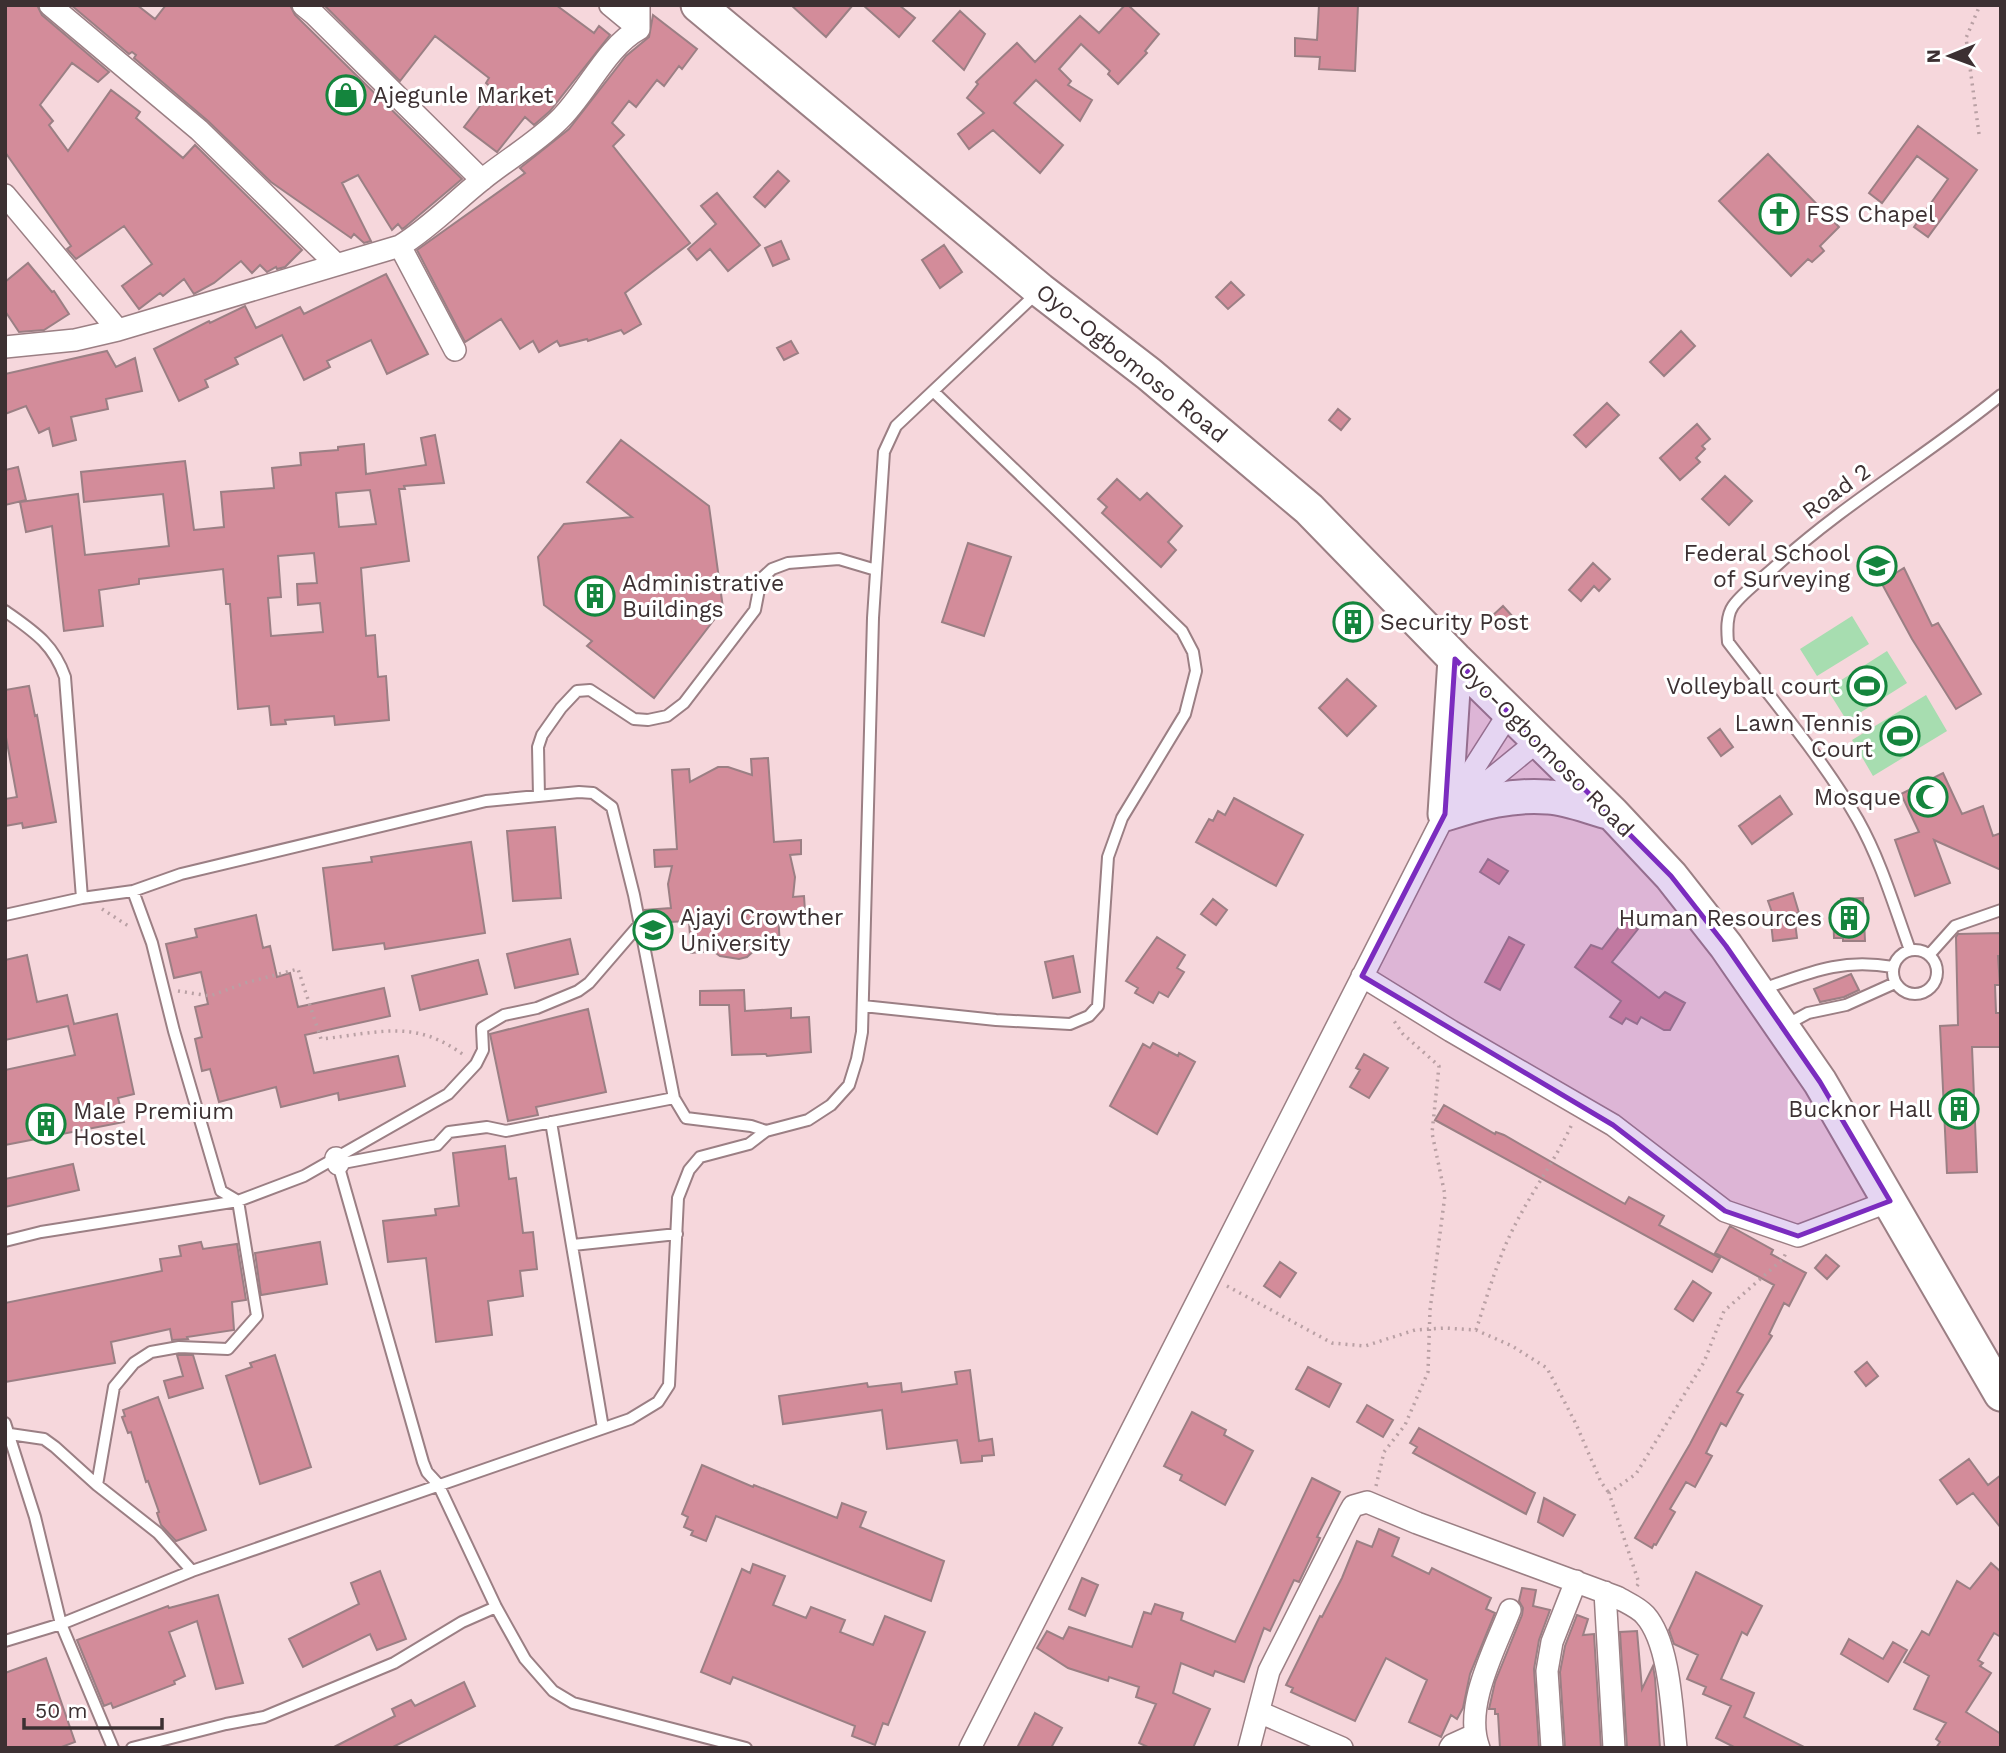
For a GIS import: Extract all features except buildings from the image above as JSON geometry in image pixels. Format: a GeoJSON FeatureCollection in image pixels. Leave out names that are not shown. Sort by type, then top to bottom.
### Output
{"type":"FeatureCollection","features":[{"type":"Feature","properties":{"kind":"highway","name":"Oyo-Ogbomoso Road"},"geometry":{"type":"LineString","coordinates":[[698,5],[1040,290],[1150,374],[1309,509],[1455,659],[1612,813],[1671,876],[1726,946],[1820,1082],[2001,1395]]}},
{"type":"Feature","properties":{"kind":"highway"},"geometry":{"type":"LineString","coordinates":[[1455,659],[1455,802],[1520,796],[1550,797],[1612,813]]}},
{"type":"Feature","properties":{"kind":"street"},"geometry":{"type":"LineString","coordinates":[[50,5],[199,130],[336,264]]}},
{"type":"Feature","properties":{"kind":"street"},"geometry":{"type":"LineString","coordinates":[[303,5],[482,180]]}},
{"type":"Feature","properties":{"kind":"street"},"geometry":{"type":"LineString","coordinates":[[610,5],[639,29]]}},
{"type":"Feature","properties":{"kind":"street"},"geometry":{"type":"LineString","coordinates":[[639,5],[639,29]]}},
{"type":"Feature","properties":{"kind":"street"},"geometry":{"type":"LineString","coordinates":[[5,347],[75,340],[118,330],[400,246],[420,234],[482,180],[558,122],[583,94],[624,38],[639,29]]}},
{"type":"Feature","properties":{"kind":"street"},"geometry":{"type":"LineString","coordinates":[[5,195],[118,330]]}},
{"type":"Feature","properties":{"kind":"street"},"geometry":{"type":"LineString","coordinates":[[400,246],[455,350]]}},
{"type":"Feature","properties":{"kind":"street"},"geometry":{"type":"LineString","coordinates":[[970,1748],[1362,976],[1472,771],[1509,713]]}},
{"type":"Feature","properties":{"kind":"street"},"geometry":{"type":"LineString","coordinates":[[1455,802],[1485,784],[1539,740]]}},
{"type":"Feature","properties":{"kind":"street"},"geometry":{"type":"LineString","coordinates":[[1362,976],[1613,1125],[1726,1211],[1798,1236],[1890,1201]]}},
{"type":"Feature","properties":{"kind":"street"},"geometry":{"type":"LineString","coordinates":[[1249,1748],[1269,1671],[1353,1506],[1367,1502],[1605,1592],[1644,1614],[1669,1672],[1676,1748]]}},
{"type":"Feature","properties":{"kind":"street"},"geometry":{"type":"LineString","coordinates":[[1552,1748],[1547,1671],[1552,1642],[1576,1581]]}},
{"type":"Feature","properties":{"kind":"street"},"geometry":{"type":"LineString","coordinates":[[1605,1592],[1614,1748]]}},
{"type":"Feature","properties":{"kind":"street"},"geometry":{"type":"LineString","coordinates":[[1450,1748],[1452,1745],[1476,1742],[1476,1703],[1510,1610]]}},
{"type":"Feature","properties":{"kind":"street"},"geometry":{"type":"LineString","coordinates":[[1259,1712],[1342,1748]]}},
{"type":"Feature","properties":{"kind":"lane"},"geometry":{"type":"LineString","coordinates":[[5,1641],[61,1624],[192,1571],[630,1419],[657,1402],[668,1385],[678,1198],[689,1170],[700,1157],[749,1144],[766,1131],[808,1120],[831,1105],[849,1085],[857,1059],[863,1006],[876,570],[884,452],[896,426],[1040,290]]}},
{"type":"Feature","properties":{"kind":"lane"},"geometry":{"type":"LineString","coordinates":[[863,1006],[996,1020],[1070,1024],[1089,1016],[1098,1006],[1108,857],[1122,818],[1185,714],[1196,671],[1193,652],[1182,631],[933,391]]}},
{"type":"Feature","properties":{"kind":"lane","name":"Road 2"},"geometry":{"type":"LineString","coordinates":[[1910,950],[1879,861],[1857,819],[1811,750],[1728,642],[1727,626],[1731,607],[1789,554],[1834,517],[1954,433],[2001,395]]}},
{"type":"Feature","properties":{"kind":"lane"},"geometry":{"type":"LineString","coordinates":[[539,796],[538,747],[542,735],[561,708],[578,691],[590,690],[634,719],[648,720],[667,716],[684,703],[755,610],[761,579],[772,569],[788,564],[839,559],[876,570]]}},
{"type":"Feature","properties":{"kind":"lane"},"geometry":{"type":"LineString","coordinates":[[5,611],[45,640],[60,661],[65,677],[82,898]]}},
{"type":"Feature","properties":{"kind":"lane"},"geometry":{"type":"LineString","coordinates":[[5,915],[82,898],[134,891],[181,874],[486,801],[587,791],[612,807],[674,1098],[686,1118],[751,1126],[766,1131]]}},
{"type":"Feature","properties":{"kind":"lane"},"geometry":{"type":"LineString","coordinates":[[97,1485],[114,1387],[134,1363],[151,1352],[179,1347],[228,1349],[257,1316],[237,1201],[221,1191],[177,1045],[152,943],[134,891]]}},
{"type":"Feature","properties":{"kind":"lane"},"geometry":{"type":"LineString","coordinates":[[1929,955],[1955,926],[2001,910]]}},
{"type":"Feature","properties":{"kind":"lane"},"geometry":{"type":"LineString","coordinates":[[5,1241],[237,1201],[337,1161],[448,1094],[477,1064],[483,1050],[482,1028],[504,1015],[537,1008],[578,991],[589,983],[639,925]]}},
{"type":"Feature","properties":{"kind":"lane"},"geometry":{"type":"LineString","coordinates":[[1910,950],[1923,951],[1929,955],[1934,961],[1937,976],[1929,989],[1914,995],[1900,989],[1895,983],[1893,967],[1902,953],[1910,950]]}},
{"type":"Feature","properties":{"kind":"lane"},"geometry":{"type":"LineString","coordinates":[[1757,992],[1829,966],[1868,963],[1893,967]]}},
{"type":"Feature","properties":{"kind":"lane"},"geometry":{"type":"LineString","coordinates":[[1781,1027],[1808,1013],[1846,1004],[1895,983]]}},
{"type":"Feature","properties":{"kind":"lane"},"geometry":{"type":"LineString","coordinates":[[337,1161],[438,1145],[449,1132],[487,1127],[506,1131],[674,1098]]}},
{"type":"Feature","properties":{"kind":"lane"},"geometry":{"type":"LineString","coordinates":[[551,1122],[603,1428]]}},
{"type":"Feature","properties":{"kind":"lane"},"geometry":{"type":"LineString","coordinates":[[337,1161],[423,1462],[427,1472],[438,1484],[496,1607],[525,1659],[553,1691],[573,1703],[746,1748]]}},
{"type":"Feature","properties":{"kind":"lane"},"geometry":{"type":"LineString","coordinates":[[573,1245],[677,1234]]}},
{"type":"Feature","properties":{"kind":"lane"},"geometry":{"type":"LineString","coordinates":[[8,1428],[44,1439],[159,1533],[192,1571]]}},
{"type":"Feature","properties":{"kind":"lane"},"geometry":{"type":"LineString","coordinates":[[8,1428],[35,1517],[61,1624],[113,1748]]}},
{"type":"Feature","properties":{"kind":"lane"},"geometry":{"type":"LineString","coordinates":[[132,1748],[264,1717],[394,1663],[462,1622],[496,1607]]}},
{"type":"Feature","properties":{"kind":"path"},"geometry":{"type":"LineString","coordinates":[[1979,134],[1966,38],[1980,5]]}},
{"type":"Feature","properties":{"kind":"path"},"geometry":{"type":"LineString","coordinates":[[82,898],[130,927]]}},
{"type":"Feature","properties":{"kind":"path"},"geometry":{"type":"LineString","coordinates":[[177,991],[210,996],[245,983],[298,969],[321,1039],[390,1029],[423,1032],[451,1045],[477,1064]]}},
{"type":"Feature","properties":{"kind":"path"},"geometry":{"type":"LineString","coordinates":[[1359,1503],[1377,1485],[1384,1452],[1405,1424],[1428,1372],[1430,1310],[1445,1195],[1432,1133],[1439,1066],[1403,1034],[1389,1015]]}},
{"type":"Feature","properties":{"kind":"path"},"geometry":{"type":"LineString","coordinates":[[1476,1331],[1496,1269],[1516,1224],[1555,1159],[1581,1106]]}},
{"type":"Feature","properties":{"kind":"path"},"geometry":{"type":"LineString","coordinates":[[1609,1493],[1636,1474],[1704,1362],[1724,1311],[1783,1259],[1790,1244],[1798,1236]]}},
{"type":"Feature","properties":{"kind":"path"},"geometry":{"type":"LineString","coordinates":[[1210,1277],[1332,1343],[1365,1346],[1415,1330],[1476,1331],[1512,1346],[1547,1368],[1576,1424],[1601,1482],[1609,1493],[1639,1583],[1627,1603]]}},
{"type":"Feature","properties":{"kind":"highlighted area"},"geometry":{"type":"Polygon","coordinates":[[[1455,659],[1671,876],[1726,946],[1820,1082],[1890,1201],[1798,1236],[1725,1211],[1613,1125],[1362,976],[1445,814],[1455,659]]]}},
{"type":"Feature","properties":{"kind":"green space"},"geometry":{"type":"Polygon","coordinates":[[[1852,616],[1869,644],[1817,676],[1800,649],[1852,616]]]}},
{"type":"Feature","properties":{"kind":"green space","name":"Volleyball court"},"geometry":{"type":"Polygon","coordinates":[[[1887,651],[1907,683],[1847,721],[1827,689],[1887,651]]]}},
{"type":"Feature","properties":{"kind":"green space","name":"Lawn Tennis Court"},"geometry":{"type":"Polygon","coordinates":[[[1926,695],[1947,731],[1873,776],[1852,740],[1926,695]]]}},
{"type":"Feature","properties":{"kind":"place","name":"Ajegunle Market"},"geometry":{"type":"Point","coordinates":[346,95]}},
{"type":"Feature","properties":{"kind":"place","name":"FSS Chapel"},"geometry":{"type":"Point","coordinates":[1779,214]}},
{"type":"Feature","properties":{"kind":"place","name":"Federal School of Surveying"},"geometry":{"type":"Point","coordinates":[1877,566]}},
{"type":"Feature","properties":{"kind":"place","name":"Administrative Buildings"},"geometry":{"type":"Point","coordinates":[595,596]}},
{"type":"Feature","properties":{"kind":"place","name":"Security Post"},"geometry":{"type":"Point","coordinates":[1353,622]}},
{"type":"Feature","properties":{"kind":"place","name":"Volleyball court"},"geometry":{"type":"Point","coordinates":[1867,686]}},
{"type":"Feature","properties":{"kind":"place","name":"Lawn Tennis Court"},"geometry":{"type":"Point","coordinates":[1900,736]}},
{"type":"Feature","properties":{"kind":"place","name":"Mosque"},"geometry":{"type":"Point","coordinates":[1928,797]}},
{"type":"Feature","properties":{"kind":"place","name":"Human Resources"},"geometry":{"type":"Point","coordinates":[1849,918]}},
{"type":"Feature","properties":{"kind":"place","name":"Ajayi Crowther University"},"geometry":{"type":"Point","coordinates":[653,930]}},
{"type":"Feature","properties":{"kind":"place","name":"Bucknor Hall"},"geometry":{"type":"Point","coordinates":[1959,1109]}},
{"type":"Feature","properties":{"kind":"place","name":"Male Premium Hostel"},"geometry":{"type":"Point","coordinates":[46,1124]}}]}
